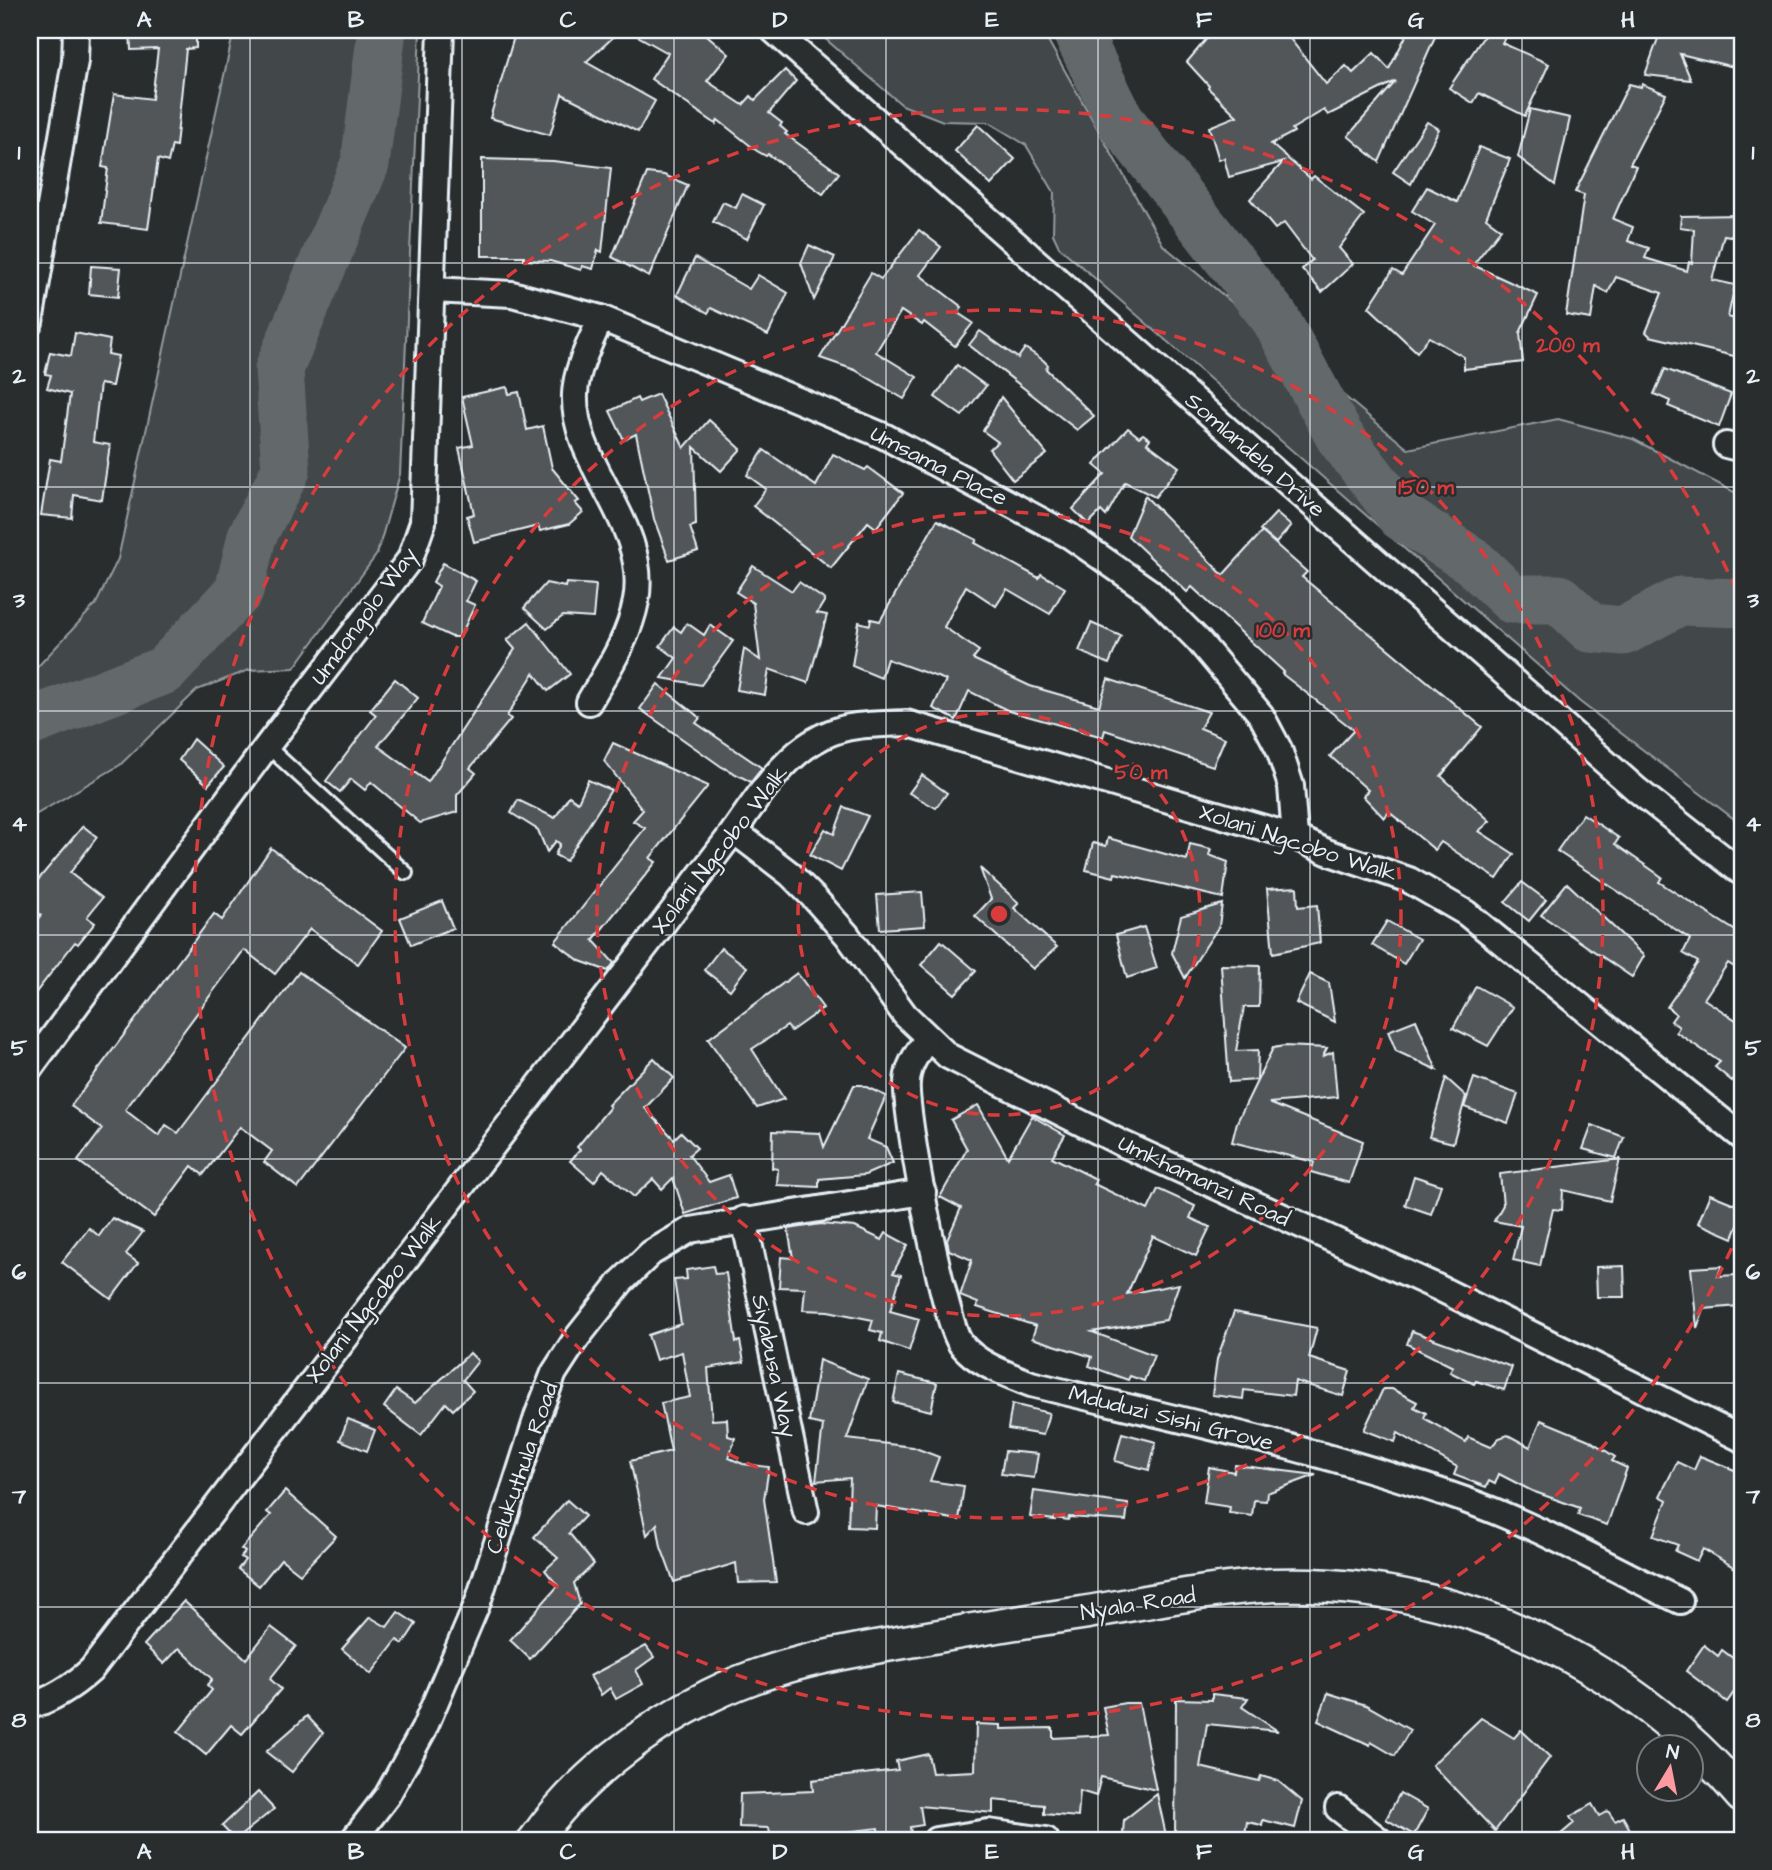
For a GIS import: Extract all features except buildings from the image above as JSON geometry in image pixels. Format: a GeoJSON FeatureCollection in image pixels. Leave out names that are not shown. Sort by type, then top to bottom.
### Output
{"type":"FeatureCollection","features":[{"type":"Feature","properties":{"kind":"street"},"geometry":{"type":"LineString","coordinates":[[30,322],[32,294],[75,61],[76,30]]}},
{"type":"Feature","properties":{"kind":"street","name":"Umdongolo Way"},"geometry":{"type":"LineString","coordinates":[[30,1068],[267,746],[410,559],[416,545],[423,522],[441,30]]}},
{"type":"Feature","properties":{"kind":"street","name":"Somlandela Drive"},"geometry":{"type":"LineString","coordinates":[[773,30],[1637,790],[1742,873]]}},
{"type":"Feature","properties":{"kind":"street","name":"Umsama Place"},"geometry":{"type":"LineString","coordinates":[[432,290],[512,294],[601,318],[884,436],[1070,536],[1149,591],[1198,640],[1261,715],[1279,749],[1291,786],[1295,837]]}},
{"type":"Feature","properties":{"kind":"street"},"geometry":{"type":"LineString","coordinates":[[589,702],[620,649],[630,625],[636,598],[637,575],[628,533],[578,422],[578,383],[601,318]]}},
{"type":"Feature","properties":{"kind":"street","name":"Xolani Ngcobo Walk"},"geometry":{"type":"LineString","coordinates":[[30,1706],[47,1702],[73,1687],[91,1670],[734,831],[773,775],[817,737],[855,726],[906,723],[1295,837],[1327,852],[1409,880],[1466,913],[1742,1137]]}},
{"type":"Feature","properties":{"kind":"street","name":"Umkhamanzi Road"},"geometry":{"type":"LineString","coordinates":[[734,831],[790,874],[816,900],[847,935],[905,1015],[927,1039],[948,1056],[1109,1138],[1439,1287],[1742,1439]]}},
{"type":"Feature","properties":{"kind":"street","name":"Mduduzi Sishi Grove"},"geometry":{"type":"LineString","coordinates":[[927,1039],[912,1061],[906,1098],[923,1192],[947,1311],[961,1344],[989,1366],[1031,1384],[1301,1449],[1467,1501],[1540,1532],[1680,1601]]}},
{"type":"Feature","properties":{"kind":"street","name":"Celukuthula Road"},"geometry":{"type":"LineString","coordinates":[[353,1840],[387,1796],[424,1729],[478,1602],[538,1414],[554,1373],[576,1339],[621,1282],[651,1253],[690,1230],[744,1219],[923,1192]]}},
{"type":"Feature","properties":{"kind":"street","name":"Siyabusa Way"},"geometry":{"type":"LineString","coordinates":[[744,1219],[806,1512]]}},
{"type":"Feature","properties":{"kind":"street","name":"Nyala Road"},"geometry":{"type":"LineString","coordinates":[[535,1840],[545,1825],[596,1774],[659,1724],[710,1695],[791,1664],[848,1650],[1273,1585],[1370,1590],[1437,1603],[1524,1632],[1584,1664],[1623,1689],[1665,1721],[1742,1796]]}},
{"type":"Feature","properties":{"kind":"street"},"geometry":{"type":"LineString","coordinates":[[1338,1808],[1379,1840]]}},
{"type":"Feature","properties":{"kind":"street"},"geometry":{"type":"LineString","coordinates":[[936,1840],[988,1832],[1046,1840]]}},
{"type":"Feature","properties":{"kind":"lane"},"geometry":{"type":"LineString","coordinates":[[267,746],[406,873]]}},
{"type":"Feature","properties":{"kind":"shaded area"},"geometry":{"type":"Polygon","coordinates":[[[234,30],[420,30],[400,474],[377,554],[294,668],[249,670],[197,690],[120,765],[30,818],[30,675],[96,604],[118,559],[234,30]]]}},
{"type":"Feature","properties":{"kind":"shaded area"},"geometry":{"type":"Polygon","coordinates":[[[815,30],[1042,30],[1163,245],[1408,449],[1558,419],[1633,439],[1742,496],[1742,825],[1580,702],[1059,247],[1053,234],[1054,192],[1026,145],[988,122],[943,121],[902,105],[815,30]]]}},
{"type":"Feature","properties":{"kind":"waterway"},"geometry":{"type":"LineString","coordinates":[[30,722],[165,670],[239,591],[252,536],[286,470],[279,369],[365,164],[382,30]]}},
{"type":"Feature","properties":{"kind":"waterway"},"geometry":{"type":"LineString","coordinates":[[1076,30],[1121,122],[1275,318],[1340,437],[1401,516],[1472,561],[1512,599],[1559,599],[1590,628],[1624,631],[1680,601],[1742,603]]}}]}
